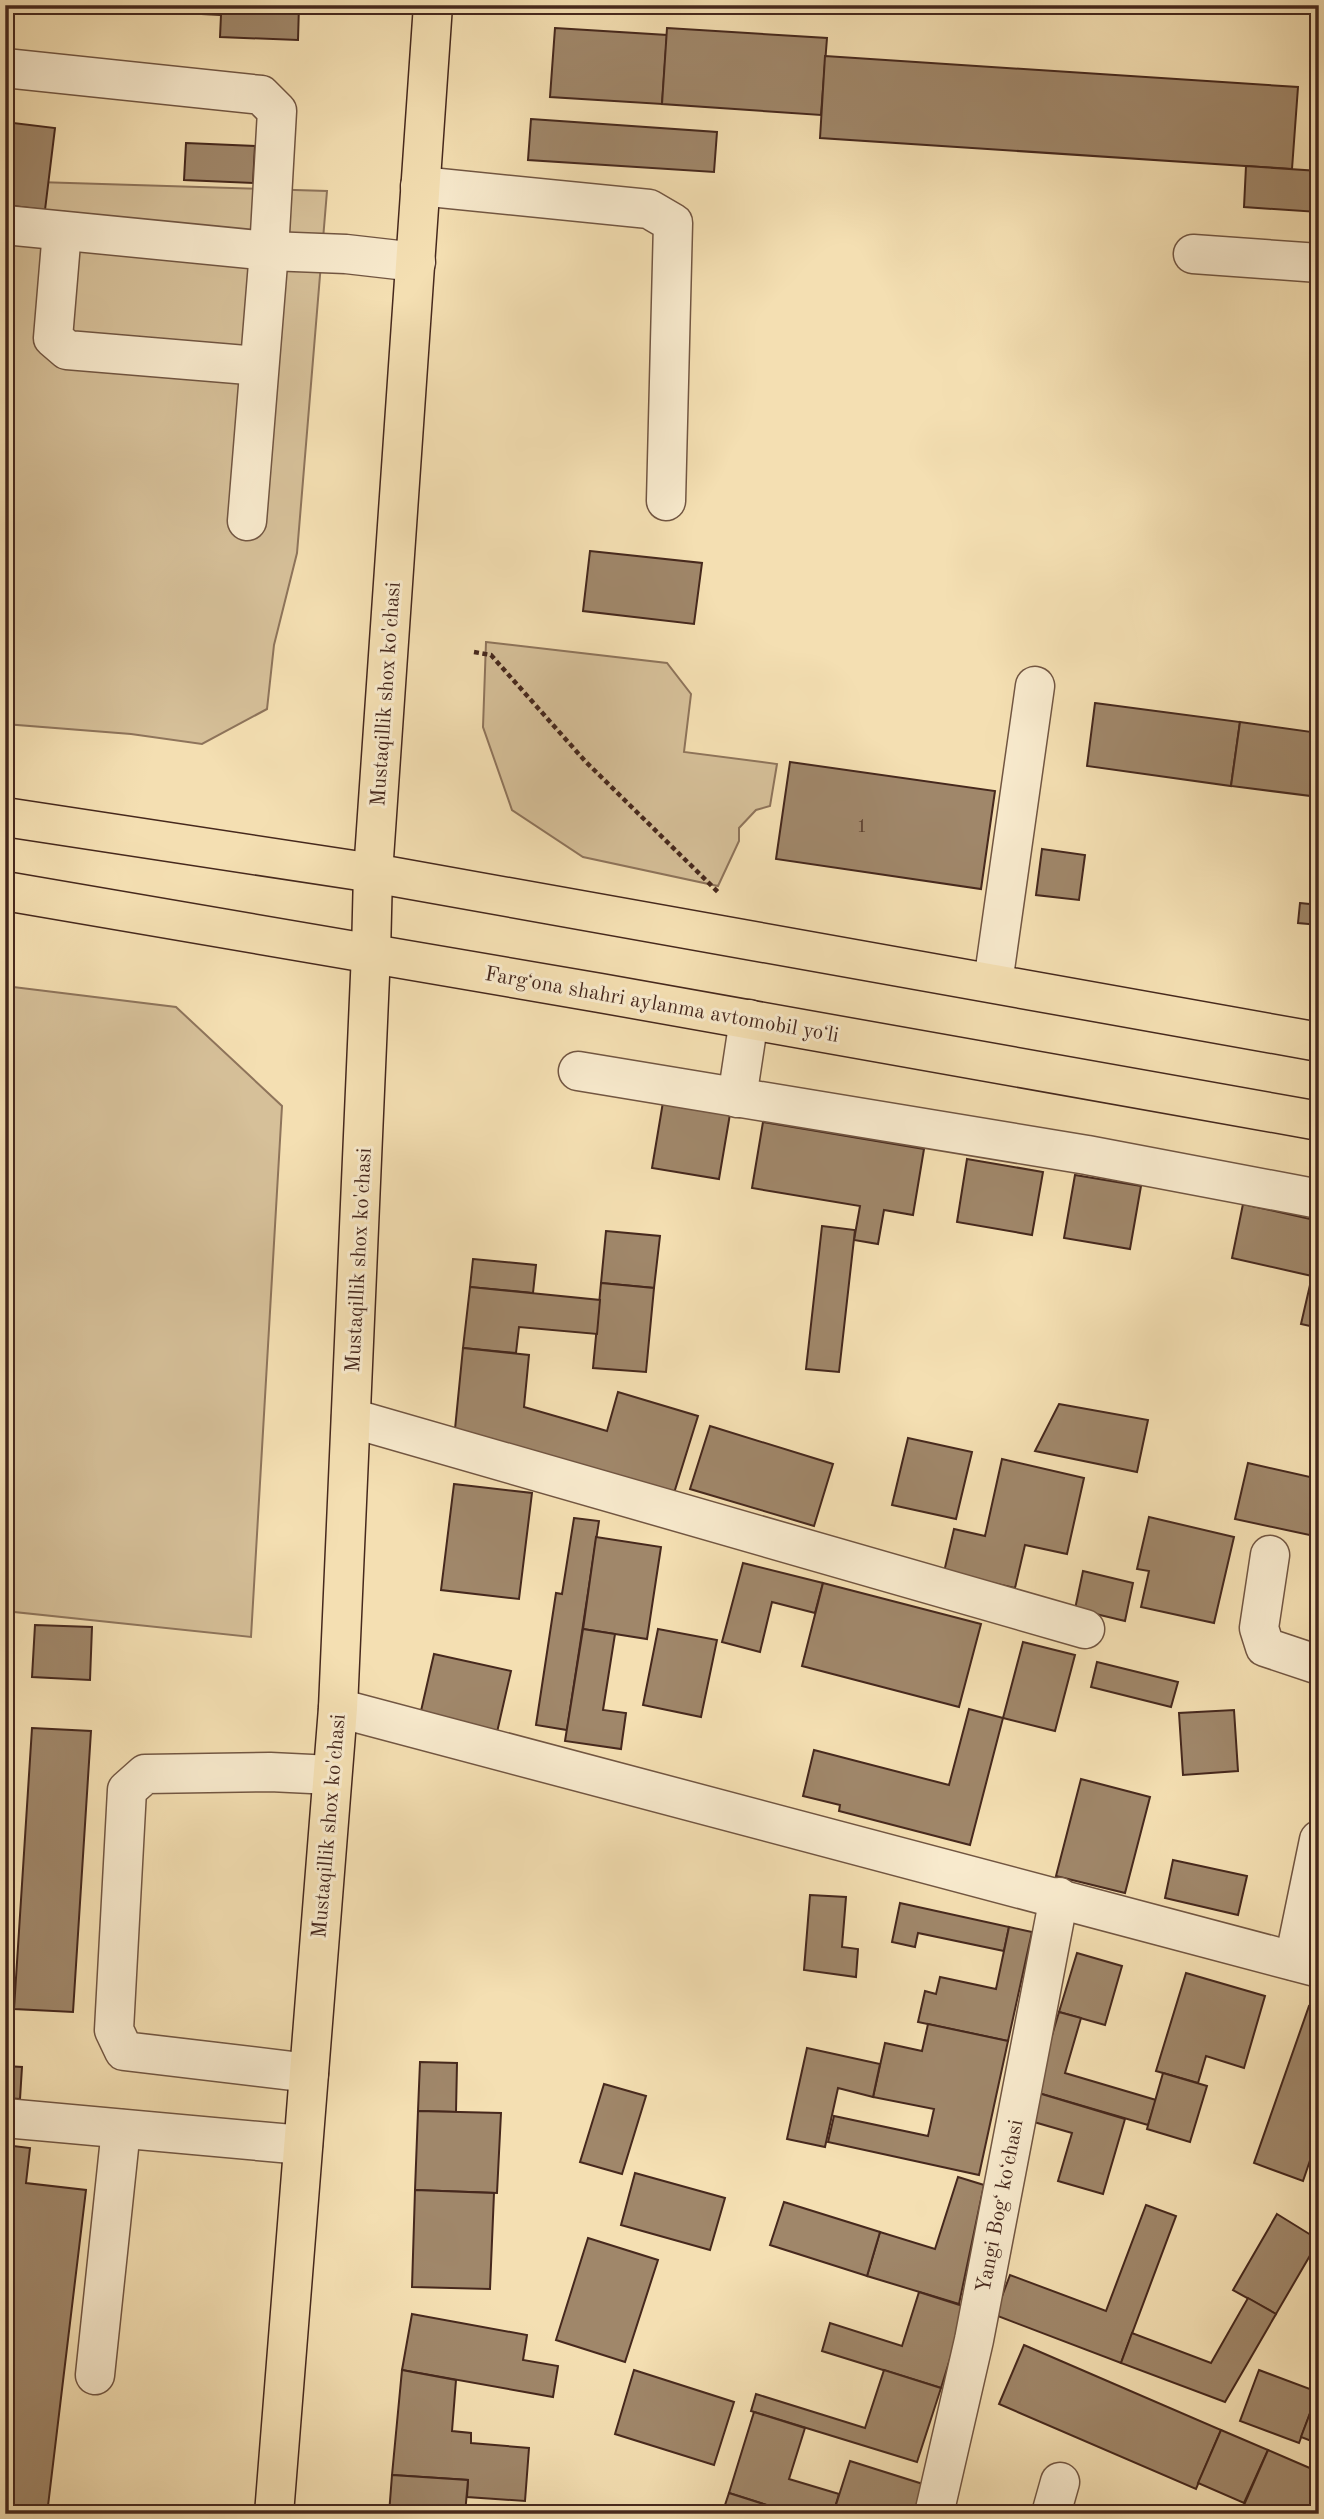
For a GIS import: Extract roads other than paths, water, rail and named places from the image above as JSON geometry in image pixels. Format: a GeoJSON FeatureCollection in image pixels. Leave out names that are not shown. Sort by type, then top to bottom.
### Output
{"type":"FeatureCollection","features":[{"type":"Feature","properties":{"kind":"main road","name":"Mustaqillik shox ko'chasi"},"geometry":{"type":"LineString","coordinates":[[274,2514],[338,1708],[373,873],[433,5]]}},
{"type":"Feature","properties":{"kind":"main road"},"geometry":{"type":"LineString","coordinates":[[5,817],[373,873],[1319,1042]]}},
{"type":"Feature","properties":{"kind":"main road","name":"Fargʻona shahri aylanma avtomobil yoʻli"},"geometry":{"type":"LineString","coordinates":[[5,891],[749,1019],[1319,1121]]}},
{"type":"Feature","properties":{"kind":"street"},"geometry":{"type":"LineString","coordinates":[[5,68],[261,95],[276,111],[269,251],[247,521]]}},
{"type":"Feature","properties":{"kind":"street"},"geometry":{"type":"LineString","coordinates":[[421,186],[649,209],[673,223],[666,501]]}},
{"type":"Feature","properties":{"kind":"street"},"geometry":{"type":"LineString","coordinates":[[5,225],[269,251],[346,254],[415,262]]}},
{"type":"Feature","properties":{"kind":"street"},"geometry":{"type":"LineString","coordinates":[[62,231],[53,338],[67,350],[259,366]]}},
{"type":"Feature","properties":{"kind":"street"},"geometry":{"type":"LineString","coordinates":[[1193,254],[1319,263]]}},
{"type":"Feature","properties":{"kind":"street"},"geometry":{"type":"LineString","coordinates":[[993,984],[1035,686]]}},
{"type":"Feature","properties":{"kind":"street"},"geometry":{"type":"LineString","coordinates":[[737,1098],[749,1019]]}},
{"type":"Feature","properties":{"kind":"street"},"geometry":{"type":"LineString","coordinates":[[578,1071],[1087,1155],[1319,1199]]}},
{"type":"Feature","properties":{"kind":"street"},"geometry":{"type":"LineString","coordinates":[[351,1418],[1085,1629]]}},
{"type":"Feature","properties":{"kind":"street"},"geometry":{"type":"LineString","coordinates":[[1270,1555],[1259,1628],[1265,1647],[1319,1665]]}},
{"type":"Feature","properties":{"kind":"street"},"geometry":{"type":"LineString","coordinates":[[338,1708],[1306,1964],[1317,1856]]}},
{"type":"Feature","properties":{"kind":"street"},"geometry":{"type":"LineString","coordinates":[[309,2073],[124,2051],[114,2030],[127,1790],[145,1774],[270,1772],[332,1775]]}},
{"type":"Feature","properties":{"kind":"street","name":"Yangi Bogʻ koʻchasi"},"geometry":{"type":"LineString","coordinates":[[934,2514],[974,2340],[1059,1897]]}},
{"type":"Feature","properties":{"kind":"street"},"geometry":{"type":"LineString","coordinates":[[5,2119],[303,2145]]}},
{"type":"Feature","properties":{"kind":"street"},"geometry":{"type":"LineString","coordinates":[[95,2375],[121,2129]]}}]}
